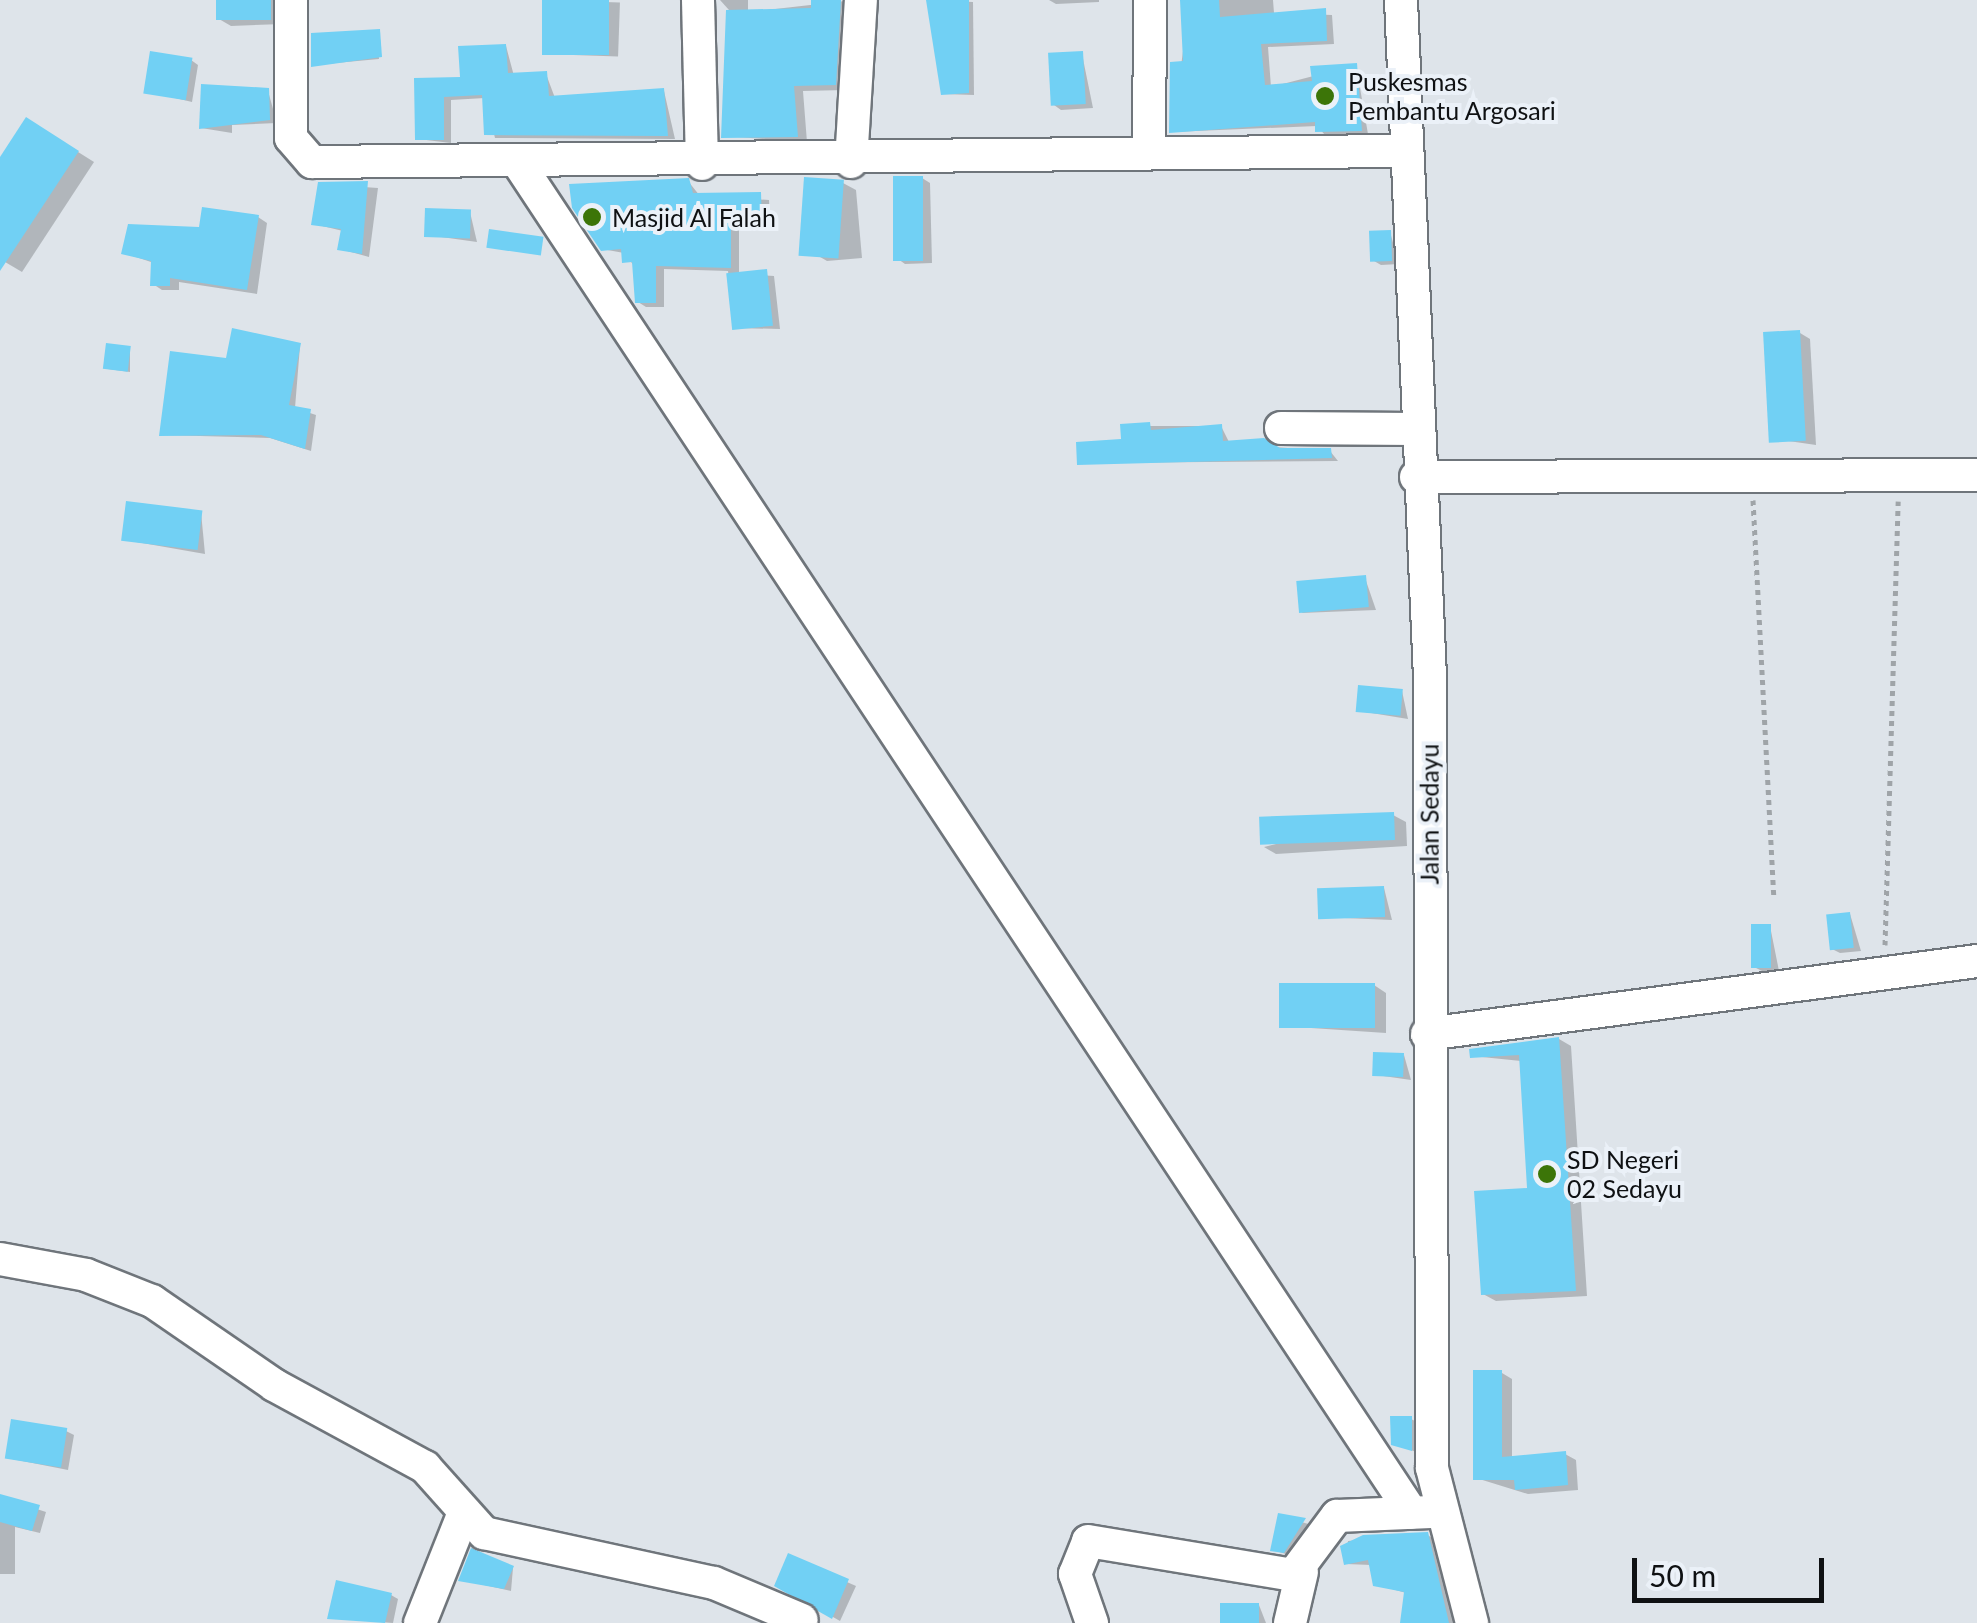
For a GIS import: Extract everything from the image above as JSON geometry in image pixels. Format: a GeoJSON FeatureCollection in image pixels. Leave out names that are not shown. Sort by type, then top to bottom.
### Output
{"type":"FeatureCollection","features":[{"type":"Feature","properties":{"kind":"street"},"geometry":{"type":"LineString","coordinates":[[291,0],[298,153],[312,162],[702,164],[1149,152],[1406,150]]}},
{"type":"Feature","properties":{"kind":"street"},"geometry":{"type":"LineString","coordinates":[[698,0],[702,164]]}},
{"type":"Feature","properties":{"kind":"street"},"geometry":{"type":"LineString","coordinates":[[851,162],[861,0]]}},
{"type":"Feature","properties":{"kind":"street"},"geometry":{"type":"LineString","coordinates":[[1149,152],[1150,0]]}},
{"type":"Feature","properties":{"kind":"street","name":"Jalan Sedayu"},"geometry":{"type":"LineString","coordinates":[[1402,0],[1414,429],[1430,678],[1426,1512],[1472,1623]]}},
{"type":"Feature","properties":{"kind":"street"},"geometry":{"type":"LineString","coordinates":[[517,161],[1426,1512]]}},
{"type":"Feature","properties":{"kind":"street"},"geometry":{"type":"LineString","coordinates":[[1281,428],[1414,429]]}},
{"type":"Feature","properties":{"kind":"street"},"geometry":{"type":"LineString","coordinates":[[1416,476],[1751,472],[1977,475]]}},
{"type":"Feature","properties":{"kind":"street"},"geometry":{"type":"LineString","coordinates":[[1428,1034],[1977,962]]}},
{"type":"Feature","properties":{"kind":"street"},"geometry":{"type":"LineString","coordinates":[[0,1259],[86,1275],[152,1301],[274,1385],[425,1468],[463,1515],[484,1533],[714,1584],[804,1622]]}},
{"type":"Feature","properties":{"kind":"street"},"geometry":{"type":"LineString","coordinates":[[1290,1623],[1302,1572],[1337,1516],[1426,1512]]}},
{"type":"Feature","properties":{"kind":"street"},"geometry":{"type":"LineString","coordinates":[[420,1623],[463,1515]]}},
{"type":"Feature","properties":{"kind":"street"},"geometry":{"type":"LineString","coordinates":[[1092,1623],[1076,1574],[1088,1541],[1302,1572]]}},
{"type":"Feature","properties":{"kind":"path"},"geometry":{"type":"LineString","coordinates":[[1751,472],[1774,895]]}},
{"type":"Feature","properties":{"kind":"path"},"geometry":{"type":"LineString","coordinates":[[1884,976],[1899,473]]}},
{"type":"Feature","properties":{"kind":"building"},"geometry":{"type":"Polygon","coordinates":[[[216,0],[271,0],[271,20],[216,20],[216,0]]]}},
{"type":"Feature","properties":{"kind":"building"},"geometry":{"type":"Polygon","coordinates":[[[542,0],[609,0],[609,55],[542,55],[542,0]]]}},
{"type":"Feature","properties":{"kind":"building"},"geometry":{"type":"Polygon","coordinates":[[[811,0],[841,0],[836,85],[794,86],[798,137],[721,138],[726,10],[811,8],[811,0]]]}},
{"type":"Feature","properties":{"kind":"building"},"geometry":{"type":"Polygon","coordinates":[[[926,0],[969,0],[969,93],[941,95],[926,0]]]}},
{"type":"Feature","properties":{"kind":"building"},"geometry":{"type":"Polygon","coordinates":[[[1180,0],[1219,0],[1220,17],[1326,8],[1327,41],[1261,44],[1265,85],[1312,81],[1310,66],[1357,63],[1362,131],[1315,132],[1315,122],[1169,133],[1170,62],[1183,61],[1180,0]]]}},
{"type":"Feature","properties":{"kind":"building"},"geometry":{"type":"Polygon","coordinates":[[[380,29],[382,57],[311,67],[311,33],[380,29]]]}},
{"type":"Feature","properties":{"kind":"building"},"geometry":{"type":"Polygon","coordinates":[[[506,44],[508,73],[547,71],[549,96],[664,88],[668,136],[484,135],[482,95],[444,97],[444,140],[415,140],[414,78],[460,77],[458,46],[506,44]]]}},
{"type":"Feature","properties":{"kind":"building"},"geometry":{"type":"Polygon","coordinates":[[[150,51],[192,58],[186,100],[143,93],[150,51]]]}},
{"type":"Feature","properties":{"kind":"building"},"geometry":{"type":"Polygon","coordinates":[[[1083,51],[1086,104],[1051,106],[1048,53],[1083,51]]]}},
{"type":"Feature","properties":{"kind":"building"},"geometry":{"type":"Polygon","coordinates":[[[201,84],[269,88],[270,120],[199,129],[201,84]]]}},
{"type":"Feature","properties":{"kind":"building"},"geometry":{"type":"Polygon","coordinates":[[[26,117],[79,151],[0,271],[0,157],[26,117]]]}},
{"type":"Feature","properties":{"kind":"building"},"geometry":{"type":"Polygon","coordinates":[[[893,176],[923,176],[923,261],[893,261],[893,176]]]}},
{"type":"Feature","properties":{"kind":"building"},"geometry":{"type":"Polygon","coordinates":[[[804,177],[844,180],[838,259],[798,256],[804,177]]]}},
{"type":"Feature","properties":{"kind":"building"},"geometry":{"type":"Polygon","coordinates":[[[689,178],[693,193],[761,192],[762,225],[731,226],[731,268],[656,266],[656,303],[635,303],[632,262],[622,263],[621,249],[601,251],[572,208],[569,184],[689,178]]]}},
{"type":"Feature","properties":{"kind":"building"},"geometry":{"type":"Polygon","coordinates":[[[368,181],[362,254],[337,250],[341,229],[311,225],[318,182],[368,181]]]}},
{"type":"Feature","properties":{"kind":"building"},"geometry":{"type":"Polygon","coordinates":[[[202,207],[259,215],[247,290],[170,278],[170,286],[150,286],[151,261],[121,254],[128,224],[199,227],[202,207]]]}},
{"type":"Feature","properties":{"kind":"building"},"geometry":{"type":"Polygon","coordinates":[[[425,208],[471,210],[470,239],[424,237],[425,208]]]}},
{"type":"Feature","properties":{"kind":"building"},"geometry":{"type":"Polygon","coordinates":[[[489,229],[543,237],[541,255],[486,248],[489,229]]]}},
{"type":"Feature","properties":{"kind":"building"},"geometry":{"type":"Polygon","coordinates":[[[1391,230],[1392,261],[1370,262],[1369,231],[1391,230]]]}},
{"type":"Feature","properties":{"kind":"building"},"geometry":{"type":"Polygon","coordinates":[[[767,269],[773,326],[732,330],[726,273],[767,269]]]}},
{"type":"Feature","properties":{"kind":"building"},"geometry":{"type":"Polygon","coordinates":[[[232,328],[301,343],[289,405],[311,409],[305,449],[261,435],[159,436],[170,351],[226,358],[232,328]]]}},
{"type":"Feature","properties":{"kind":"building"},"geometry":{"type":"Polygon","coordinates":[[[1800,330],[1806,441],[1769,443],[1763,332],[1800,330]]]}},
{"type":"Feature","properties":{"kind":"building"},"geometry":{"type":"Polygon","coordinates":[[[106,343],[131,346],[128,372],[103,369],[106,343]]]}},
{"type":"Feature","properties":{"kind":"building"},"geometry":{"type":"Polygon","coordinates":[[[1150,422],[1151,430],[1222,424],[1223,441],[1264,438],[1280,448],[1331,448],[1332,458],[1077,465],[1076,442],[1121,439],[1120,424],[1150,422]]]}},
{"type":"Feature","properties":{"kind":"building"},"geometry":{"type":"Polygon","coordinates":[[[126,501],[202,510],[198,550],[121,541],[126,501]]]}},
{"type":"Feature","properties":{"kind":"building"},"geometry":{"type":"Polygon","coordinates":[[[1366,575],[1369,607],[1299,613],[1296,581],[1366,575]]]}},
{"type":"Feature","properties":{"kind":"building"},"geometry":{"type":"Polygon","coordinates":[[[1358,685],[1403,689],[1400,716],[1356,712],[1358,685]]]}},
{"type":"Feature","properties":{"kind":"building"},"geometry":{"type":"Polygon","coordinates":[[[1394,812],[1395,840],[1260,845],[1259,817],[1394,812]]]}},
{"type":"Feature","properties":{"kind":"building"},"geometry":{"type":"Polygon","coordinates":[[[1384,886],[1385,917],[1318,919],[1317,888],[1384,886]]]}},
{"type":"Feature","properties":{"kind":"building"},"geometry":{"type":"Polygon","coordinates":[[[1850,912],[1854,948],[1830,950],[1826,915],[1850,912]]]}},
{"type":"Feature","properties":{"kind":"building"},"geometry":{"type":"Polygon","coordinates":[[[1751,924],[1771,924],[1771,968],[1751,968],[1751,924]]]}},
{"type":"Feature","properties":{"kind":"building"},"geometry":{"type":"Polygon","coordinates":[[[1279,983],[1375,983],[1375,1028],[1279,1028],[1279,983]]]}},
{"type":"Feature","properties":{"kind":"building","name":"SD Negeri 02 Sedayu"},"geometry":{"type":"Polygon","coordinates":[[[1559,1037],[1576,1291],[1481,1295],[1474,1191],[1527,1188],[1519,1055],[1470,1058],[1469,1049],[1559,1037]]]}},
{"type":"Feature","properties":{"kind":"building"},"geometry":{"type":"Polygon","coordinates":[[[1373,1052],[1404,1053],[1403,1077],[1372,1076],[1373,1052]]]}},
{"type":"Feature","properties":{"kind":"building"},"geometry":{"type":"Polygon","coordinates":[[[1473,1370],[1502,1370],[1502,1457],[1566,1451],[1568,1485],[1515,1490],[1514,1480],[1473,1480],[1473,1370]]]}},
{"type":"Feature","properties":{"kind":"building"},"geometry":{"type":"Polygon","coordinates":[[[1390,1416],[1412,1416],[1412,1451],[1391,1445],[1390,1416]]]}},
{"type":"Feature","properties":{"kind":"building"},"geometry":{"type":"Polygon","coordinates":[[[11,1419],[67,1428],[61,1467],[5,1459],[11,1419]]]}},
{"type":"Feature","properties":{"kind":"building"},"geometry":{"type":"Polygon","coordinates":[[[0,1494],[40,1505],[32,1531],[0,1522],[0,1494]]]}},
{"type":"Feature","properties":{"kind":"building"},"geometry":{"type":"Polygon","coordinates":[[[1278,1513],[1306,1518],[1284,1553],[1270,1551],[1278,1513]]]}},
{"type":"Feature","properties":{"kind":"building"},"geometry":{"type":"Polygon","coordinates":[[[1428,1532],[1449,1623],[1400,1623],[1404,1592],[1373,1586],[1368,1560],[1344,1565],[1340,1546],[1363,1535],[1428,1532]]]}},
{"type":"Feature","properties":{"kind":"building"},"geometry":{"type":"Polygon","coordinates":[[[471,1548],[514,1566],[504,1589],[458,1581],[471,1548]]]}},
{"type":"Feature","properties":{"kind":"building"},"geometry":{"type":"Polygon","coordinates":[[[788,1553],[849,1579],[832,1619],[774,1586],[788,1553]]]}},
{"type":"Feature","properties":{"kind":"building"},"geometry":{"type":"Polygon","coordinates":[[[336,1580],[392,1593],[385,1623],[327,1619],[336,1580]]]}},
{"type":"Feature","properties":{"kind":"building"},"geometry":{"type":"Polygon","coordinates":[[[1220,1603],[1259,1603],[1259,1623],[1220,1623],[1220,1603]]]}},
{"type":"Feature","properties":{"kind":"place","name":"Puskesmas Pembantu Argosari"},"geometry":{"type":"Point","coordinates":[1325,96]}},
{"type":"Feature","properties":{"kind":"place","name":"Masjid Al Falah"},"geometry":{"type":"Point","coordinates":[592,217]}},
{"type":"Feature","properties":{"kind":"place","name":"SD Negeri 02 Sedayu"},"geometry":{"type":"Point","coordinates":[1547,1174]}}]}
